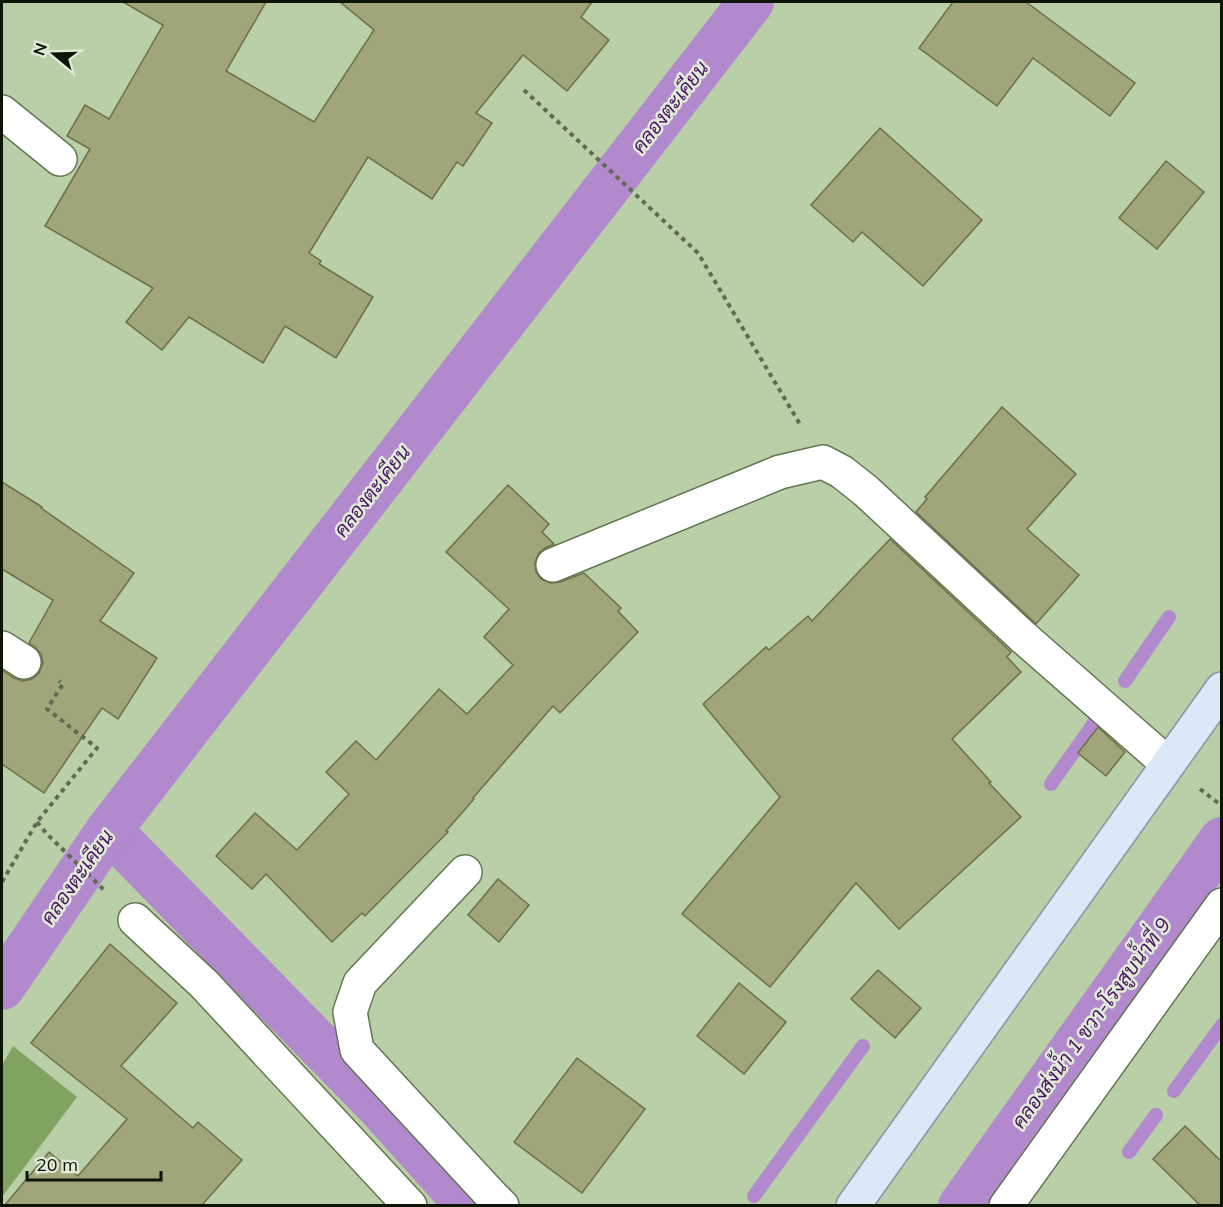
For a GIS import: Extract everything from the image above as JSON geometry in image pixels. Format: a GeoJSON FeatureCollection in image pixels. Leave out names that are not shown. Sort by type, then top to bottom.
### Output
{"type":"FeatureCollection","features":[{"type":"Feature","properties":{"kind":"main road"},"geometry":{"type":"LineString","coordinates":[[854,1206],[1221,689]]}},
{"type":"Feature","properties":{"kind":"street"},"geometry":{"type":"LineString","coordinates":[[2,112],[60,159]]}},
{"type":"Feature","properties":{"kind":"street"},"geometry":{"type":"LineString","coordinates":[[553,565],[780,472],[823,462],[842,472],[866,491],[1023,637],[1168,764]]}},
{"type":"Feature","properties":{"kind":"street"},"geometry":{"type":"LineString","coordinates":[[465,872],[360,983],[350,1012],[357,1050],[490,1196],[502,1206]]}},
{"type":"Feature","properties":{"kind":"street"},"geometry":{"type":"LineString","coordinates":[[1006,1206],[1221,905]]}},
{"type":"Feature","properties":{"kind":"street"},"geometry":{"type":"LineString","coordinates":[[135,920],[204,984],[410,1206]]}},
{"type":"Feature","properties":{"kind":"path"},"geometry":{"type":"LineString","coordinates":[[524,90],[698,253],[823,462]]}},
{"type":"Feature","properties":{"kind":"path"},"geometry":{"type":"LineString","coordinates":[[2,882],[37,822],[97,748],[47,709],[63,684],[13,655]]}},
{"type":"Feature","properties":{"kind":"path"},"geometry":{"type":"LineString","coordinates":[[1198,787],[1221,806]]}},
{"type":"Feature","properties":{"kind":"path"},"geometry":{"type":"LineString","coordinates":[[37,822],[46,834],[112,897]]}},
{"type":"Feature","properties":{"kind":"green space"},"geometry":{"type":"Polygon","coordinates":[[[13,1046],[77,1097],[2,1197],[2,1065],[13,1046]]]}},
{"type":"Feature","properties":{"kind":"building"},"geometry":{"type":"Polygon","coordinates":[[[123,2],[266,2],[226,71],[314,122],[374,30],[340,2],[592,2],[581,17],[609,40],[567,91],[523,55],[476,113],[492,123],[463,166],[457,162],[432,199],[368,157],[309,253],[321,261],[319,264],[373,297],[336,358],[285,326],[263,363],[189,317],[162,350],[126,322],[153,288],[45,226],[90,149],[67,136],[85,105],[109,119],[163,25],[123,2]]]}},
{"type":"Feature","properties":{"kind":"building"},"geometry":{"type":"Polygon","coordinates":[[[953,2],[1026,2],[1135,83],[1110,116],[1033,58],[997,106],[919,48],[953,2]]]}},
{"type":"Feature","properties":{"kind":"building"},"geometry":{"type":"Polygon","coordinates":[[[880,128],[982,220],[923,286],[862,232],[853,242],[811,205],[880,128]]]}},
{"type":"Feature","properties":{"kind":"building"},"geometry":{"type":"Polygon","coordinates":[[[1166,161],[1204,192],[1157,249],[1119,218],[1166,161]]]}},
{"type":"Feature","properties":{"kind":"building"},"geometry":{"type":"Polygon","coordinates":[[[1002,407],[1076,474],[1027,529],[1079,575],[1036,624],[916,512],[927,499],[925,497],[1002,407]]]}},
{"type":"Feature","properties":{"kind":"building"},"geometry":{"type":"Polygon","coordinates":[[[2,482],[42,507],[134,573],[100,621],[157,658],[118,719],[102,708],[44,793],[2,764],[2,670],[23,681],[32,679],[39,673],[43,663],[41,654],[29,643],[53,600],[2,569],[2,482]]]}},
{"type":"Feature","properties":{"kind":"building"},"geometry":{"type":"Polygon","coordinates":[[[508,485],[549,524],[542,532],[554,544],[539,553],[535,562],[536,572],[541,579],[550,583],[560,582],[584,573],[621,608],[618,611],[638,632],[560,713],[553,706],[473,798],[446,831],[448,832],[365,916],[362,913],[332,942],[266,874],[252,889],[216,856],[255,813],[297,850],[349,794],[326,772],[356,741],[376,760],[439,689],[467,714],[513,665],[484,637],[509,609],[446,552],[508,485]]]}},
{"type":"Feature","properties":{"kind":"building"},"geometry":{"type":"Polygon","coordinates":[[[890,539],[1011,652],[1007,657],[1021,672],[952,739],[1021,817],[899,929],[856,883],[770,987],[682,914],[780,797],[703,704],[766,647],[769,650],[808,616],[812,621],[890,539]]]}},
{"type":"Feature","properties":{"kind":"building"},"geometry":{"type":"Polygon","coordinates":[[[1098,727],[1125,752],[1106,776],[1078,753],[1098,727]]]}},
{"type":"Feature","properties":{"kind":"building"},"geometry":{"type":"Polygon","coordinates":[[[498,879],[529,905],[499,942],[468,915],[498,879]]]}},
{"type":"Feature","properties":{"kind":"building"},"geometry":{"type":"Polygon","coordinates":[[[110,944],[177,1003],[121,1066],[193,1128],[198,1122],[242,1160],[201,1206],[4,1206],[49,1152],[78,1176],[127,1119],[31,1043],[110,944]]]}},
{"type":"Feature","properties":{"kind":"building"},"geometry":{"type":"Polygon","coordinates":[[[878,970],[921,1008],[895,1038],[851,999],[878,970]]]}},
{"type":"Feature","properties":{"kind":"building"},"geometry":{"type":"Polygon","coordinates":[[[739,983],[786,1022],[744,1074],[697,1036],[739,983]]]}},
{"type":"Feature","properties":{"kind":"building"},"geometry":{"type":"Polygon","coordinates":[[[577,1058],[645,1109],[582,1193],[514,1142],[577,1058]]]}},
{"type":"Feature","properties":{"kind":"building"},"geometry":{"type":"Polygon","coordinates":[[[1185,1126],[1221,1161],[1221,1206],[1201,1206],[1153,1159],[1185,1126]]]}},
{"type":"Feature","properties":{"kind":"waterway","name":"คลองตะเคียน"},"geometry":{"type":"LineString","coordinates":[[2,987],[109,830],[751,2]]}},
{"type":"Feature","properties":{"kind":"waterway"},"geometry":{"type":"LineString","coordinates":[[1125,681],[1169,617]]}},
{"type":"Feature","properties":{"kind":"waterway"},"geometry":{"type":"LineString","coordinates":[[1051,784],[1097,719]]}},
{"type":"Feature","properties":{"kind":"waterway"},"geometry":{"type":"LineString","coordinates":[[109,830],[380,1107],[469,1206]]}},
{"type":"Feature","properties":{"kind":"waterway","name":"คลองส่งน้ำ 1 ขวา-โรงสูบน้ำที่ 9"},"geometry":{"type":"LineString","coordinates":[[961,1206],[1222,840]]}},
{"type":"Feature","properties":{"kind":"waterway"},"geometry":{"type":"LineString","coordinates":[[1174,1091],[1222,1025]]}},
{"type":"Feature","properties":{"kind":"waterway"},"geometry":{"type":"LineString","coordinates":[[754,1196],[863,1046]]}},
{"type":"Feature","properties":{"kind":"waterway"},"geometry":{"type":"LineString","coordinates":[[1129,1152],[1156,1115]]}}]}
